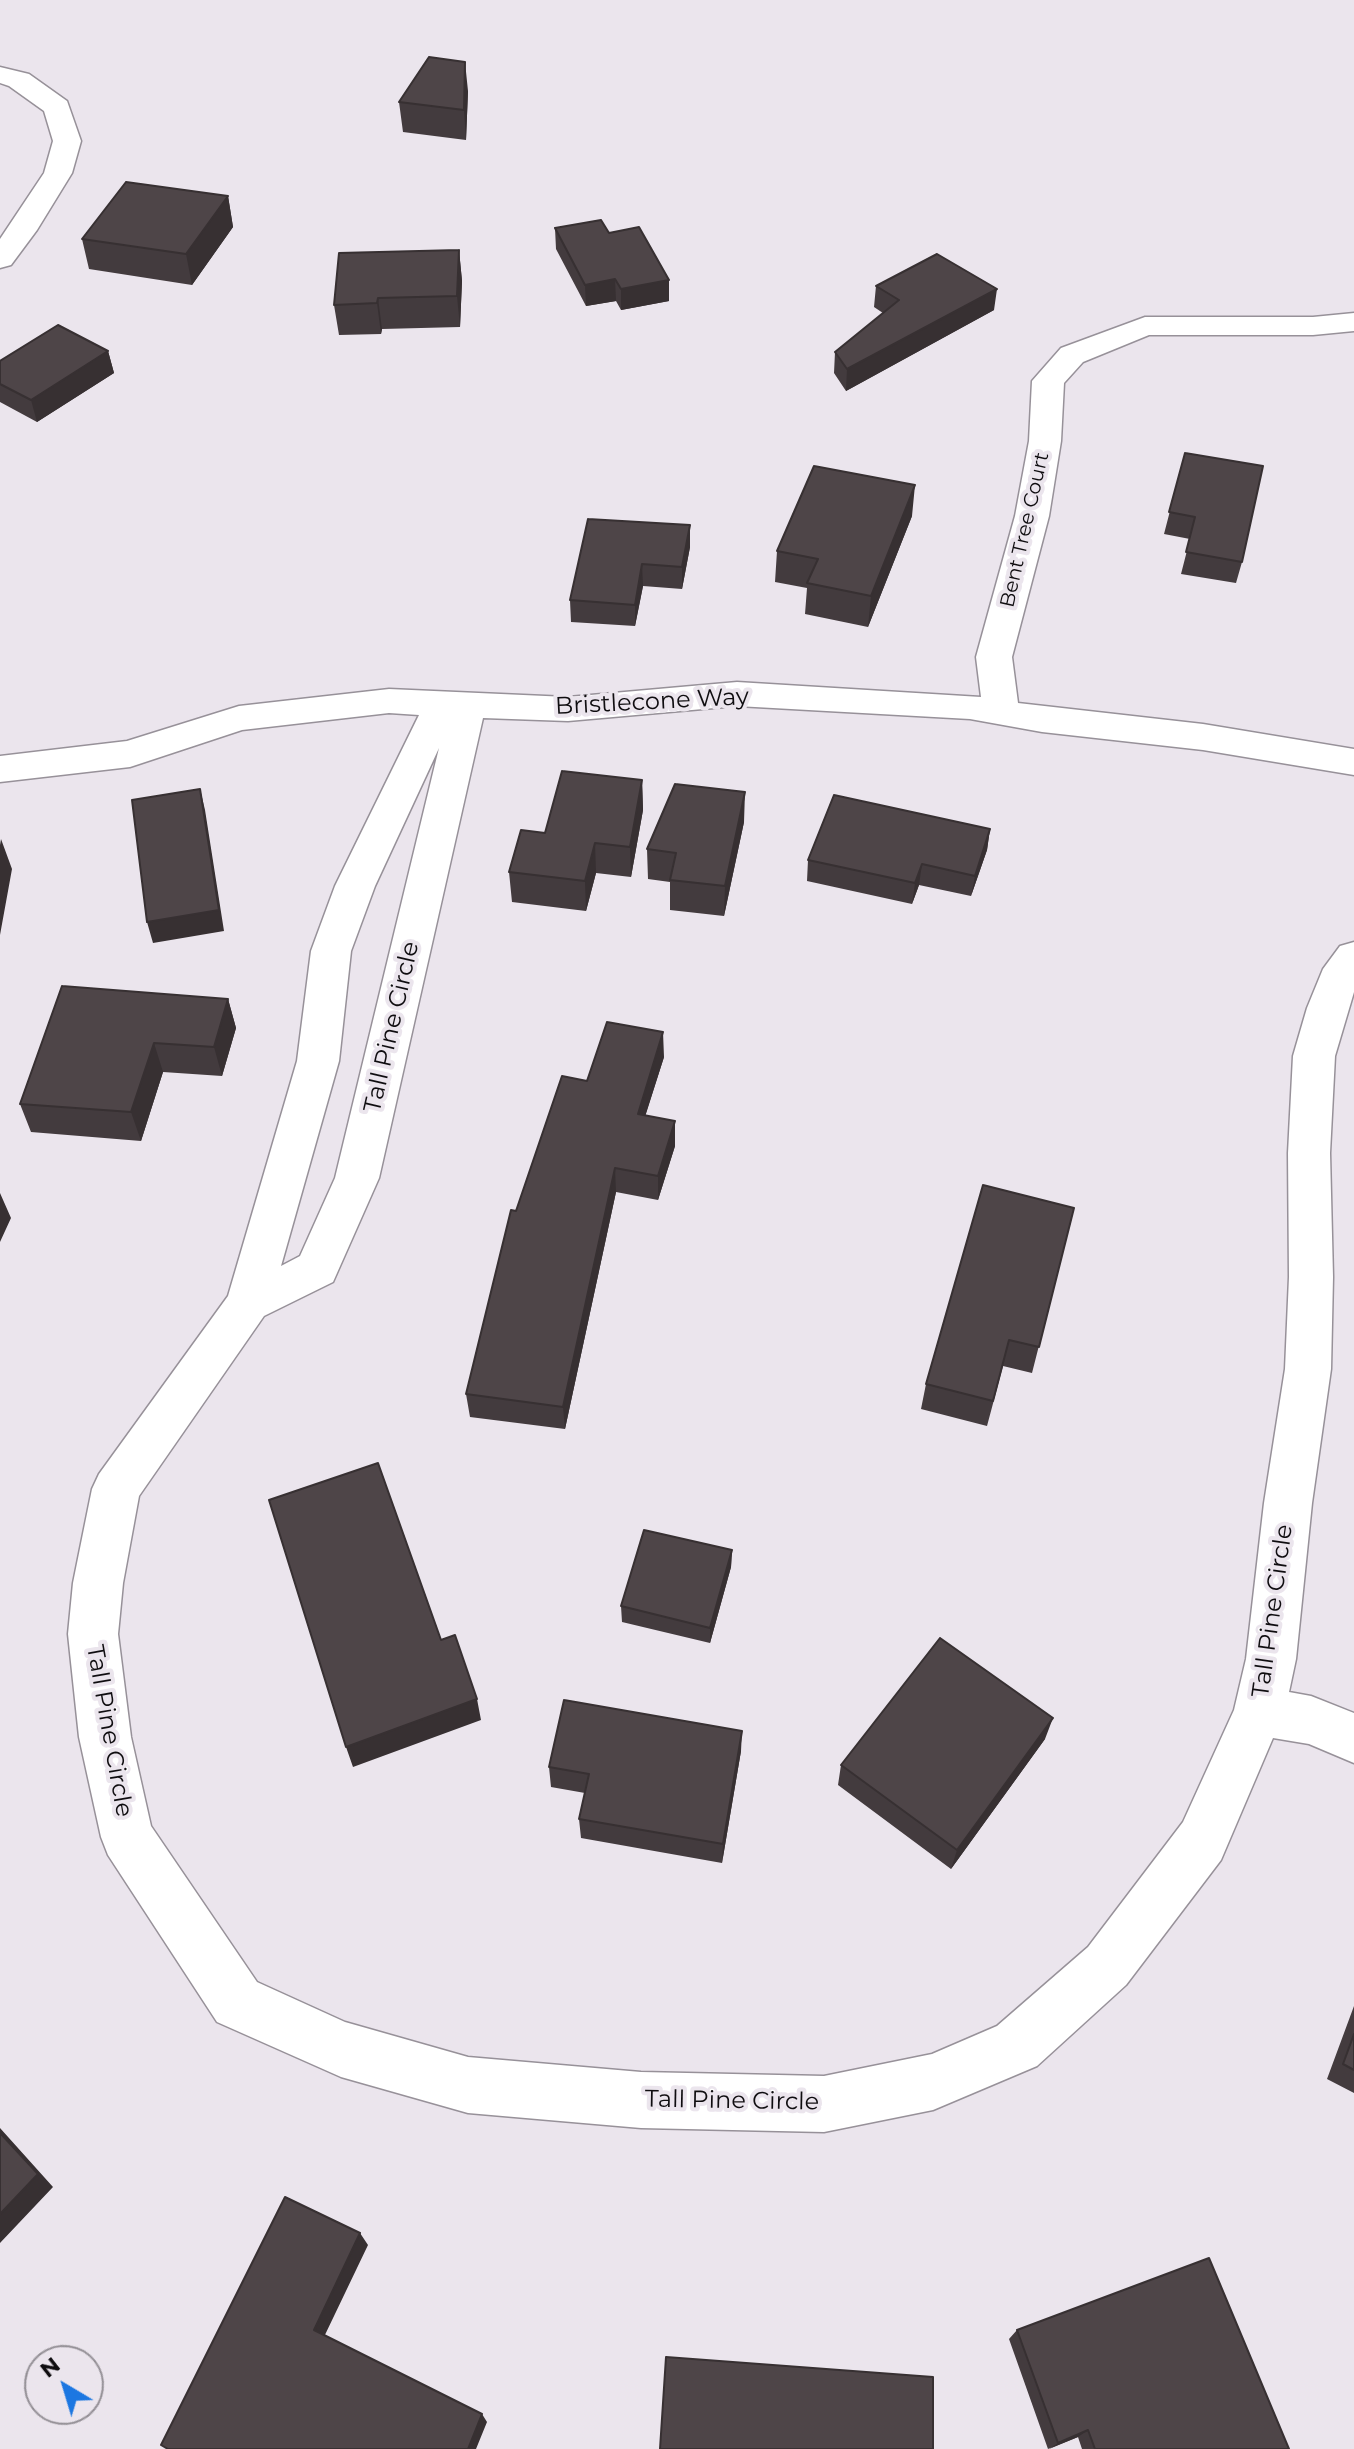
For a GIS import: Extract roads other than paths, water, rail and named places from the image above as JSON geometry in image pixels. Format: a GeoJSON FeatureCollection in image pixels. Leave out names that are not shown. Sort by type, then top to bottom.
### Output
{"type":"FeatureCollection","features":[{"type":"Feature","properties":{"kind":"street"},"geometry":{"type":"LineString","coordinates":[[0,75],[19,80],[57,107],[67,141],[58,173],[0,259]]}},
{"type":"Feature","properties":{"kind":"street","name":"Bent Tree Court"},"geometry":{"type":"LineString","coordinates":[[1001,713],[994,657],[1032,516],[1045,441],[1048,381],[1072,355],[1145,326],[1313,326],[1354,322]]}},
{"type":"Feature","properties":{"kind":"street","name":"Bristlecone Way"},"geometry":{"type":"LineString","coordinates":[[0,769],[130,754],[239,718],[389,701],[568,709],[737,694],[970,707],[1042,720],[1203,737],[1354,762]]}},
{"type":"Feature","properties":{"kind":"street","name":"Tall Pine Circle"},"geometry":{"type":"LineString","coordinates":[[248,1303],[317,1269],[357,1178],[455,704]]}},
{"type":"Feature","properties":{"kind":"street","name":"Tall Pine Circle"},"geometry":{"type":"LineString","coordinates":[[455,704],[355,886],[331,951],[318,1061],[248,1303],[116,1489],[98,1583],[93,1634],[105,1737],[127,1837],[237,2002],[341,2049],[468,2085],[641,2100],[824,2104],[933,2082],[1017,2046],[1107,1966],[1202,1841],[1259,1711],[1271,1659],[1288,1503],[1308,1369],[1311,1277],[1309,1153],[1314,1056],[1327,1008],[1343,969],[1354,957]]}},
{"type":"Feature","properties":{"kind":"street"},"geometry":{"type":"LineString","coordinates":[[1259,1711],[1311,1720],[1354,1738]]}}]}
